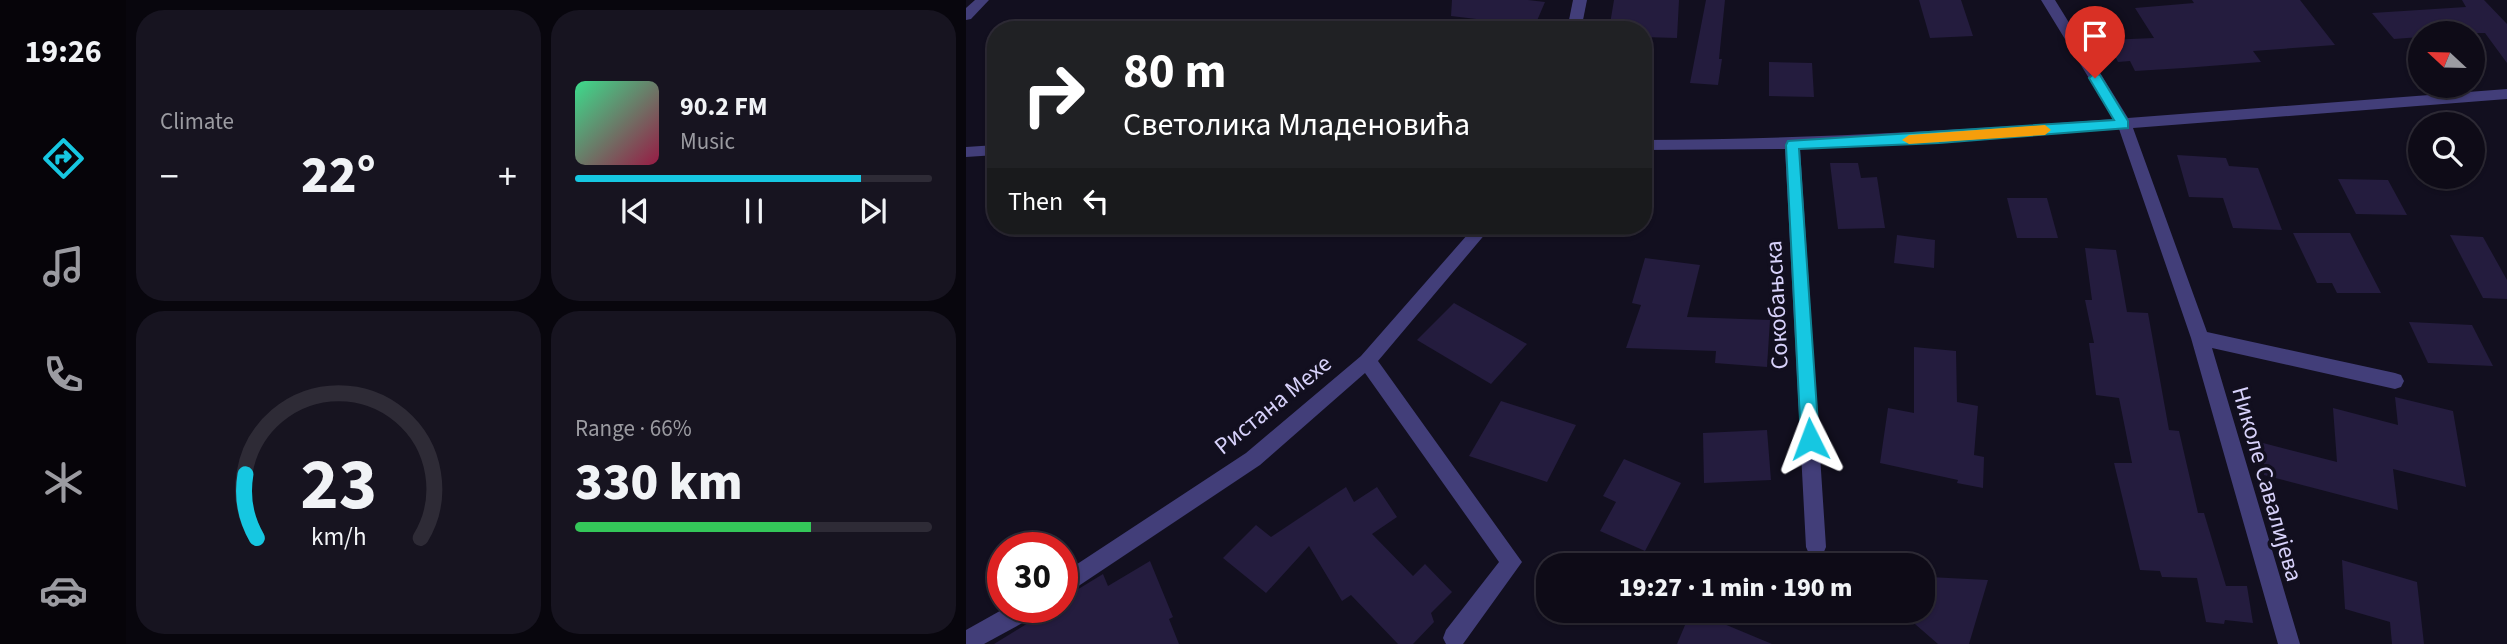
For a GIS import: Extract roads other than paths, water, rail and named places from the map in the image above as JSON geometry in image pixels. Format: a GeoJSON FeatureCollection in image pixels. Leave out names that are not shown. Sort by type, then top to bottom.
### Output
{"type":"FeatureCollection","features":[{"type":"Feature","properties":{"kind":"street"},"geometry":{"type":"LineString","coordinates":[[966,16],[982,0]]}},
{"type":"Feature","properties":{"kind":"street"},"geometry":{"type":"LineString","coordinates":[[1576,21],[1580,0]]}},
{"type":"Feature","properties":{"kind":"street","name":"Николе Савалијева"},"geometry":{"type":"LineString","coordinates":[[2048,0],[2124,124],[2200,338],[2289,644]]}},
{"type":"Feature","properties":{"kind":"street"},"geometry":{"type":"LineString","coordinates":[[1652,145],[1792,145],[1939,138],[2507,93]]}},
{"type":"Feature","properties":{"kind":"street","name":"Сокобањска"},"geometry":{"type":"LineString","coordinates":[[1792,145],[1816,547]]}},
{"type":"Feature","properties":{"kind":"street"},"geometry":{"type":"LineString","coordinates":[[966,152],[987,151]]}},
{"type":"Feature","properties":{"kind":"street","name":"Ристана Мехе"},"geometry":{"type":"LineString","coordinates":[[1078,576],[1253,459],[1367,361],[1476,235]]}},
{"type":"Feature","properties":{"kind":"street","name":"Николе Савалијева"},"geometry":{"type":"LineString","coordinates":[[2200,338],[2395,381]]}},
{"type":"Feature","properties":{"kind":"street"},"geometry":{"type":"LineString","coordinates":[[1367,361],[1512,562],[1454,638]]}},
{"type":"Feature","properties":{"kind":"street"},"geometry":{"type":"LineString","coordinates":[[966,642],[1000,623]]}}]}
